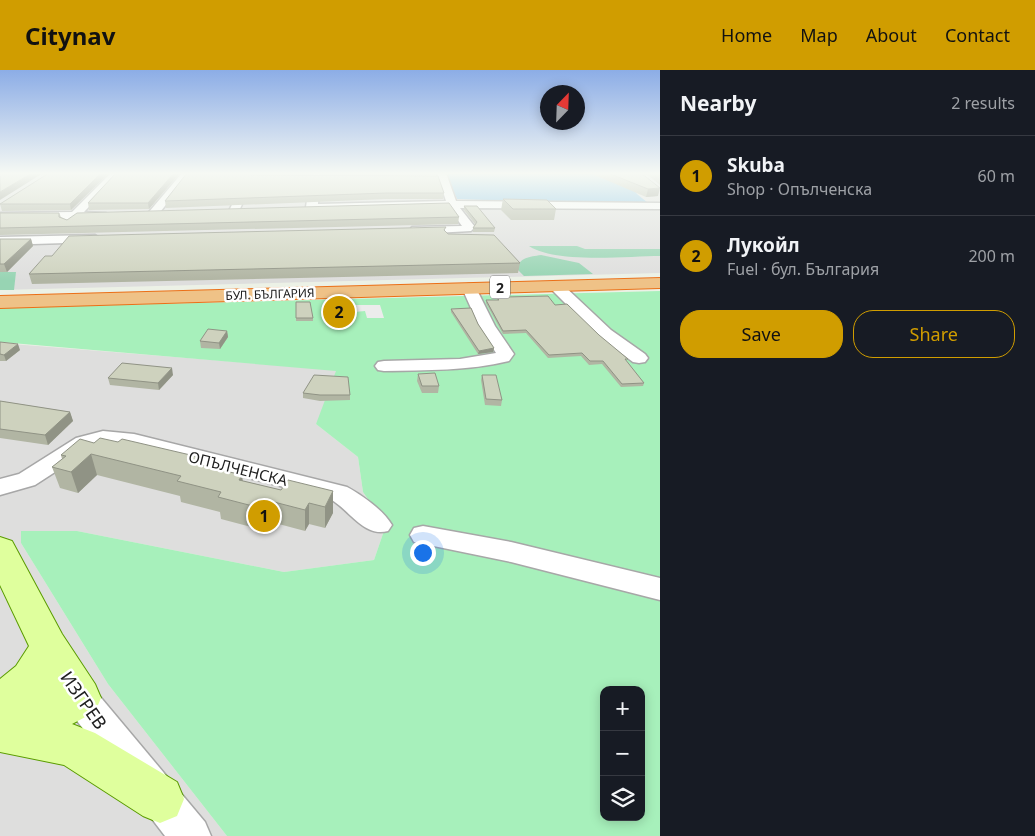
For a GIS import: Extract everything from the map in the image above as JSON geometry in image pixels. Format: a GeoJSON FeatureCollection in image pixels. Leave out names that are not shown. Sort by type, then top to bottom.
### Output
{"type":"FeatureCollection","features":[{"type":"Feature","properties":{"kind":"highway","name":"БУЛ. БЪЛГАРИЯ"},"geometry":{"type":"LineString","coordinates":[[0,294],[660,276]]}},
{"type":"Feature","properties":{"kind":"highway","name":"БУЛ. БЪЛГАРИЯ"},"geometry":{"type":"LineString","coordinates":[[0,302],[660,283]]}},
{"type":"Feature","properties":{"kind":"main road","name":"ИЗГРЕВ"},"geometry":{"type":"LineString","coordinates":[[0,549],[48,646],[79,696]]}},
{"type":"Feature","properties":{"kind":"main road"},"geometry":{"type":"LineString","coordinates":[[0,702],[14,693],[37,672],[44,660],[48,646]]}},
{"type":"Feature","properties":{"kind":"main road"},"geometry":{"type":"LineString","coordinates":[[0,702],[79,696]]}},
{"type":"Feature","properties":{"kind":"main road"},"geometry":{"type":"LineString","coordinates":[[0,725],[33,720],[48,715],[79,696]]}},
{"type":"Feature","properties":{"kind":"main road"},"geometry":{"type":"LineString","coordinates":[[0,731],[66,744],[79,749],[160,799]]}},
{"type":"Feature","properties":{"kind":"street"},"geometry":{"type":"LineString","coordinates":[[0,248],[46,248],[54,241],[80,209]]}},
{"type":"Feature","properties":{"kind":"street"},"geometry":{"type":"LineString","coordinates":[[153,209],[148,214],[171,214]]}},
{"type":"Feature","properties":{"kind":"street"},"geometry":{"type":"LineString","coordinates":[[456,209],[469,227],[467,229],[401,235],[472,238]]}},
{"type":"Feature","properties":{"kind":"street"},"geometry":{"type":"LineString","coordinates":[[0,216],[117,215]]}},
{"type":"Feature","properties":{"kind":"street"},"geometry":{"type":"LineString","coordinates":[[0,241],[108,243],[78,248]]}},
{"type":"Feature","properties":{"kind":"street"},"geometry":{"type":"LineString","coordinates":[[556,286],[595,326],[622,348],[639,358]]}},
{"type":"Feature","properties":{"kind":"street"},"geometry":{"type":"LineString","coordinates":[[384,366],[457,363],[494,360],[503,357],[505,354],[487,326],[469,288]]}},
{"type":"Feature","properties":{"kind":"street","name":"ОПЪЛЧЕНСКА"},"geometry":{"type":"LineString","coordinates":[[0,487],[27,480],[84,443],[103,438],[134,442],[338,493],[346,497],[379,525]]}},
{"type":"Feature","properties":{"kind":"street"},"geometry":{"type":"LineString","coordinates":[[423,535],[511,552],[660,589]]}},
{"type":"Feature","properties":{"kind":"street","name":"ИЗГРЕВ"},"geometry":{"type":"LineString","coordinates":[[79,696],[191,836]]}},
{"type":"Feature","properties":{"kind":"shaded area"},"geometry":{"type":"Polygon","coordinates":[[[0,209],[660,209],[660,273],[0,290],[0,209]]]}},
{"type":"Feature","properties":{"kind":"shaded area"},"geometry":{"type":"Polygon","coordinates":[[[353,305],[380,305],[384,318],[367,318],[365,311],[355,312],[353,305]]]}},
{"type":"Feature","properties":{"kind":"shaded area"},"geometry":{"type":"Polygon","coordinates":[[[0,343],[336,370],[362,348],[316,424],[358,457],[363,492],[386,525],[374,560],[284,572],[77,531],[21,532],[21,543],[108,684],[227,836],[0,836],[0,343]]]}},
{"type":"Feature","properties":{"kind":"green space"},"geometry":{"type":"Polygon","coordinates":[[[529,246],[577,246],[585,249],[660,249],[660,256],[574,257],[541,252],[529,246]]]}},
{"type":"Feature","properties":{"kind":"green space"},"geometry":{"type":"Polygon","coordinates":[[[541,255],[579,263],[593,274],[524,276],[517,269],[523,260],[541,255]]]}},
{"type":"Feature","properties":{"kind":"green space"},"geometry":{"type":"Polygon","coordinates":[[[0,272],[16,272],[14,290],[0,290],[0,272]]]}},
{"type":"Feature","properties":{"kind":"green space"},"geometry":{"type":"Polygon","coordinates":[[[660,291],[660,836],[227,836],[108,684],[21,543],[21,531],[77,531],[284,572],[374,560],[386,525],[363,492],[358,457],[316,424],[336,371],[0,342],[0,308],[660,291]]]}},
{"type":"Feature","properties":{"kind":"building"},"geometry":{"type":"Polygon","coordinates":[[[235,209],[453,209],[459,217],[0,228],[0,213],[59,213],[59,217],[67,220],[77,213],[235,209]]]}},
{"type":"Feature","properties":{"kind":"building"},"geometry":{"type":"Polygon","coordinates":[[[466,209],[479,209],[495,228],[473,228],[477,222],[466,209]]]}},
{"type":"Feature","properties":{"kind":"building"},"geometry":{"type":"Polygon","coordinates":[[[446,227],[444,230],[448,234],[494,235],[520,263],[29,274],[45,256],[52,256],[69,236],[446,227]]]}},
{"type":"Feature","properties":{"kind":"building"},"geometry":{"type":"Polygon","coordinates":[[[0,239],[31,239],[4,264],[0,264],[0,239]]]}},
{"type":"Feature","properties":{"kind":"building"},"geometry":{"type":"Polygon","coordinates":[[[548,296],[555,305],[567,304],[599,335],[628,359],[625,359],[644,383],[622,384],[603,361],[590,361],[582,353],[549,355],[526,330],[503,331],[486,300],[499,300],[497,298],[505,297],[548,296]]]}},
{"type":"Feature","properties":{"kind":"building"},"geometry":{"type":"Polygon","coordinates":[[[296,302],[310,302],[313,318],[296,318],[296,302]]]}},
{"type":"Feature","properties":{"kind":"building"},"geometry":{"type":"Polygon","coordinates":[[[471,308],[478,324],[494,348],[479,351],[451,309],[471,308]]]}},
{"type":"Feature","properties":{"kind":"building"},"geometry":{"type":"Polygon","coordinates":[[[208,329],[227,331],[219,343],[200,341],[208,329]]]}},
{"type":"Feature","properties":{"kind":"building"},"geometry":{"type":"Polygon","coordinates":[[[0,342],[18,344],[4,355],[0,354],[0,342]]]}},
{"type":"Feature","properties":{"kind":"building"},"geometry":{"type":"Polygon","coordinates":[[[122,363],[172,368],[158,383],[108,378],[122,363]]]}},
{"type":"Feature","properties":{"kind":"building"},"geometry":{"type":"Polygon","coordinates":[[[435,373],[439,386],[422,386],[418,374],[435,373]]]}},
{"type":"Feature","properties":{"kind":"building"},"geometry":{"type":"Polygon","coordinates":[[[314,375],[348,377],[350,395],[303,393],[314,375]]]}},
{"type":"Feature","properties":{"kind":"building"},"geometry":{"type":"Polygon","coordinates":[[[482,375],[496,375],[502,400],[486,399],[482,375]]]}},
{"type":"Feature","properties":{"kind":"building"},"geometry":{"type":"Polygon","coordinates":[[[0,401],[70,412],[45,435],[0,429],[0,401]]]}},
{"type":"Feature","properties":{"kind":"building"},"geometry":{"type":"Polygon","coordinates":[[[100,438],[118,442],[122,439],[199,457],[193,463],[242,475],[239,480],[281,490],[288,480],[333,491],[325,507],[309,503],[305,510],[274,502],[268,510],[218,497],[221,492],[177,481],[181,476],[91,454],[71,472],[52,467],[66,456],[61,455],[80,439],[94,443],[100,438]]]}},
{"type":"Feature","properties":{"kind":"place","name":"Лукойл"},"geometry":{"type":"Point","coordinates":[339,312]}},
{"type":"Feature","properties":{"kind":"place","name":"Skuba"},"geometry":{"type":"Point","coordinates":[264,516]}}]}
